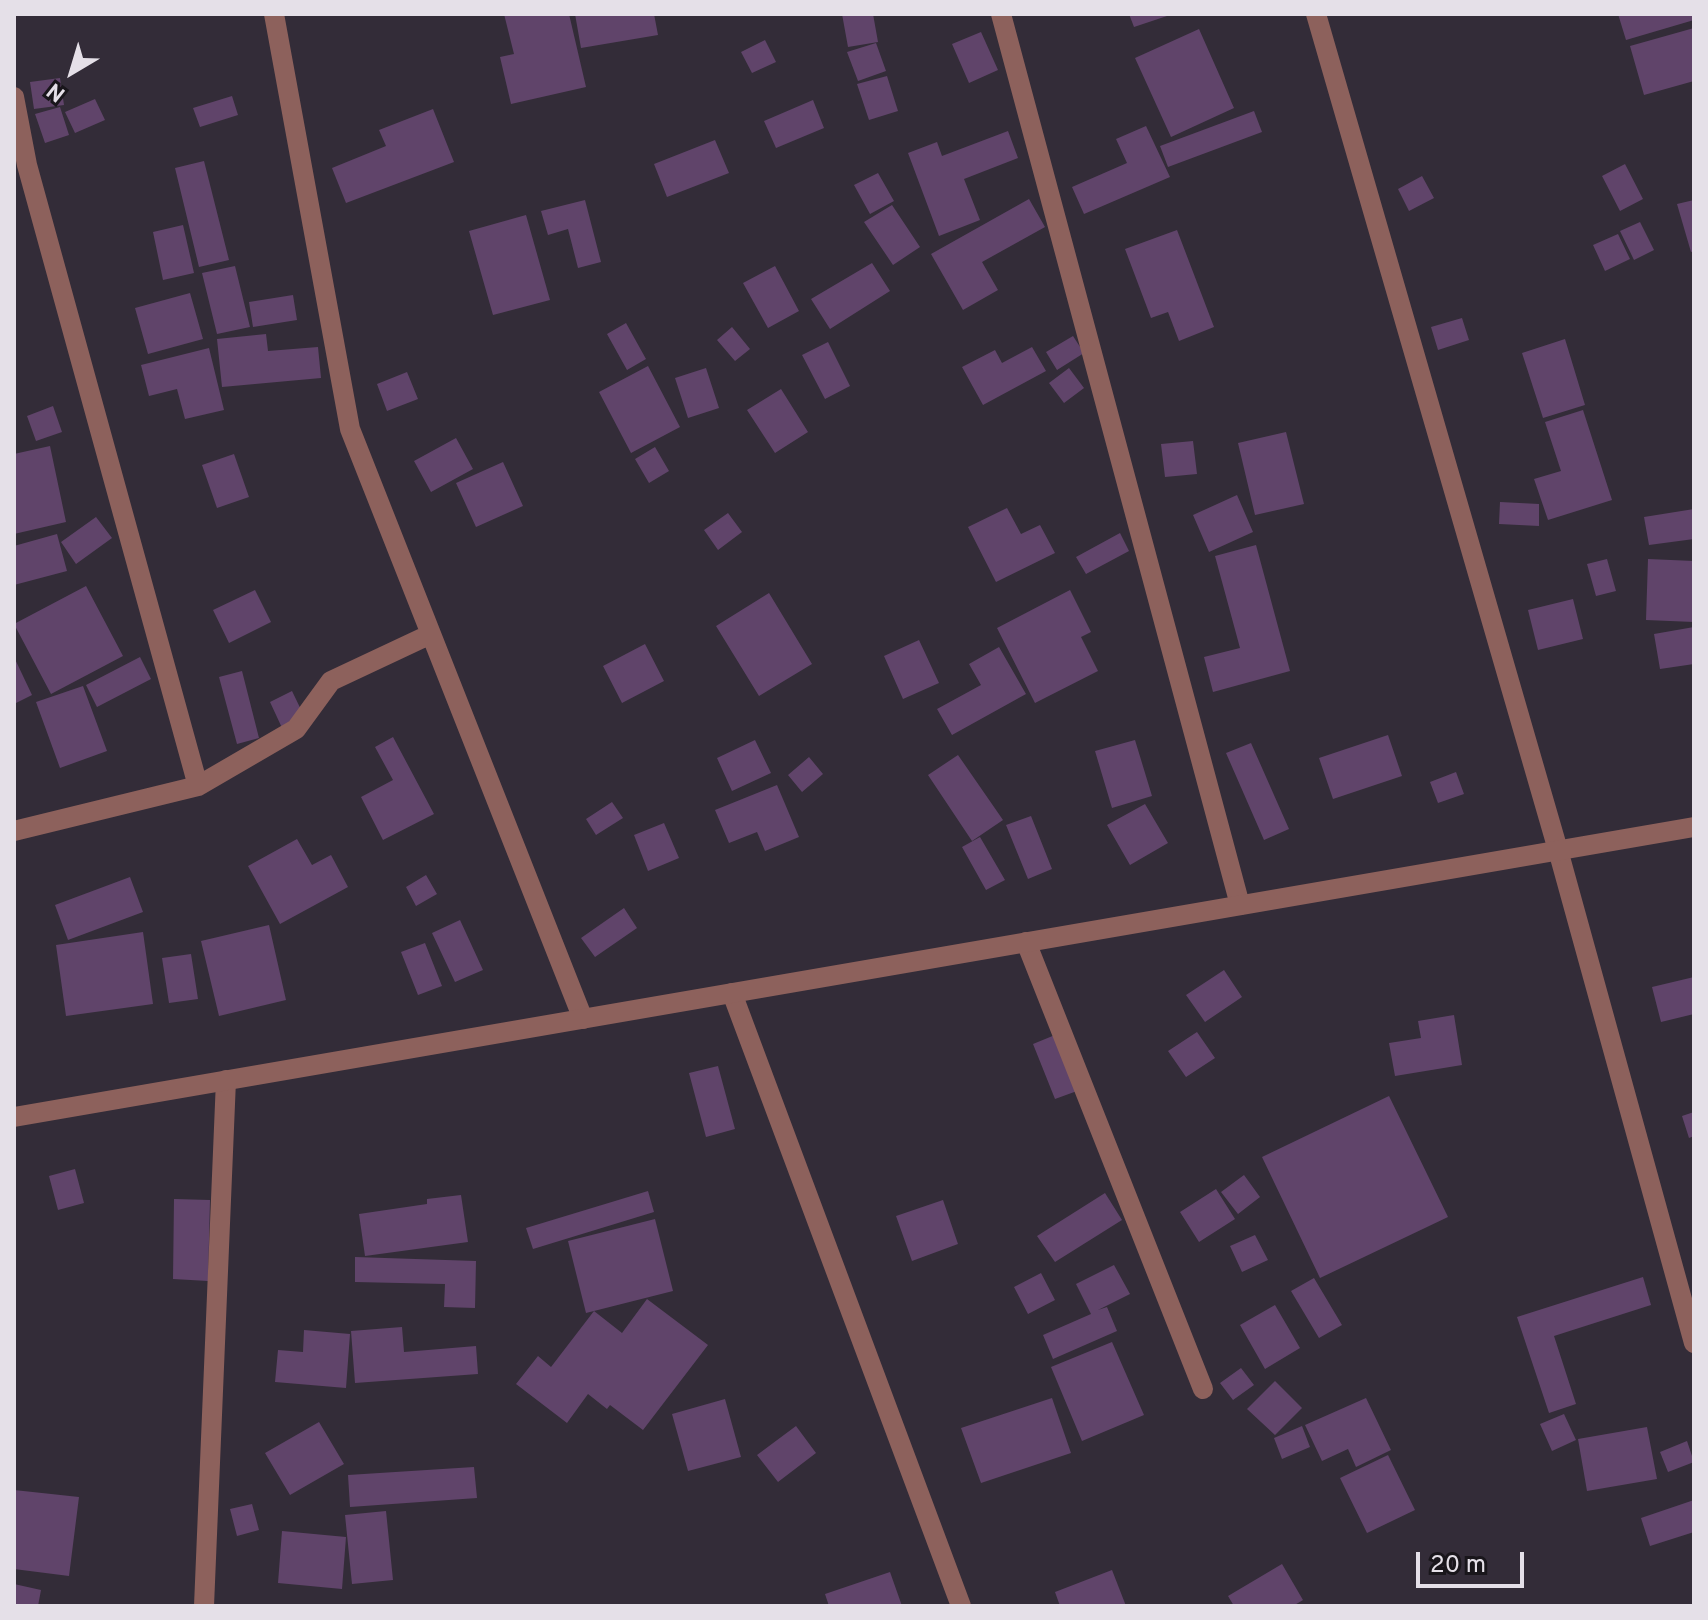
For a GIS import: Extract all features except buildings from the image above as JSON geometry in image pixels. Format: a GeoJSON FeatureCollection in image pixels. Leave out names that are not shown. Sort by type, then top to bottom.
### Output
{"type":"FeatureCollection","features":[{"type":"Feature","properties":{"kind":"street"},"geometry":{"type":"LineString","coordinates":[[274,14],[350,429],[583,1019]]}},
{"type":"Feature","properties":{"kind":"street"},"geometry":{"type":"LineString","coordinates":[[1001,14],[1240,905]]}},
{"type":"Feature","properties":{"kind":"street"},"geometry":{"type":"LineString","coordinates":[[1316,14],[1558,850],[1694,1343]]}},
{"type":"Feature","properties":{"kind":"street"},"geometry":{"type":"LineString","coordinates":[[14,97],[27,165],[198,786]]}},
{"type":"Feature","properties":{"kind":"street"},"geometry":{"type":"LineString","coordinates":[[14,831],[198,786],[296,729],[331,681],[431,634]]}},
{"type":"Feature","properties":{"kind":"street"},"geometry":{"type":"LineString","coordinates":[[14,1117],[1694,827]]}},
{"type":"Feature","properties":{"kind":"street"},"geometry":{"type":"LineString","coordinates":[[1026,942],[1203,1389]]}},
{"type":"Feature","properties":{"kind":"street"},"geometry":{"type":"LineString","coordinates":[[732,993],[961,1606]]}},
{"type":"Feature","properties":{"kind":"street"},"geometry":{"type":"LineString","coordinates":[[204,1606],[226,1080]]}}]}
